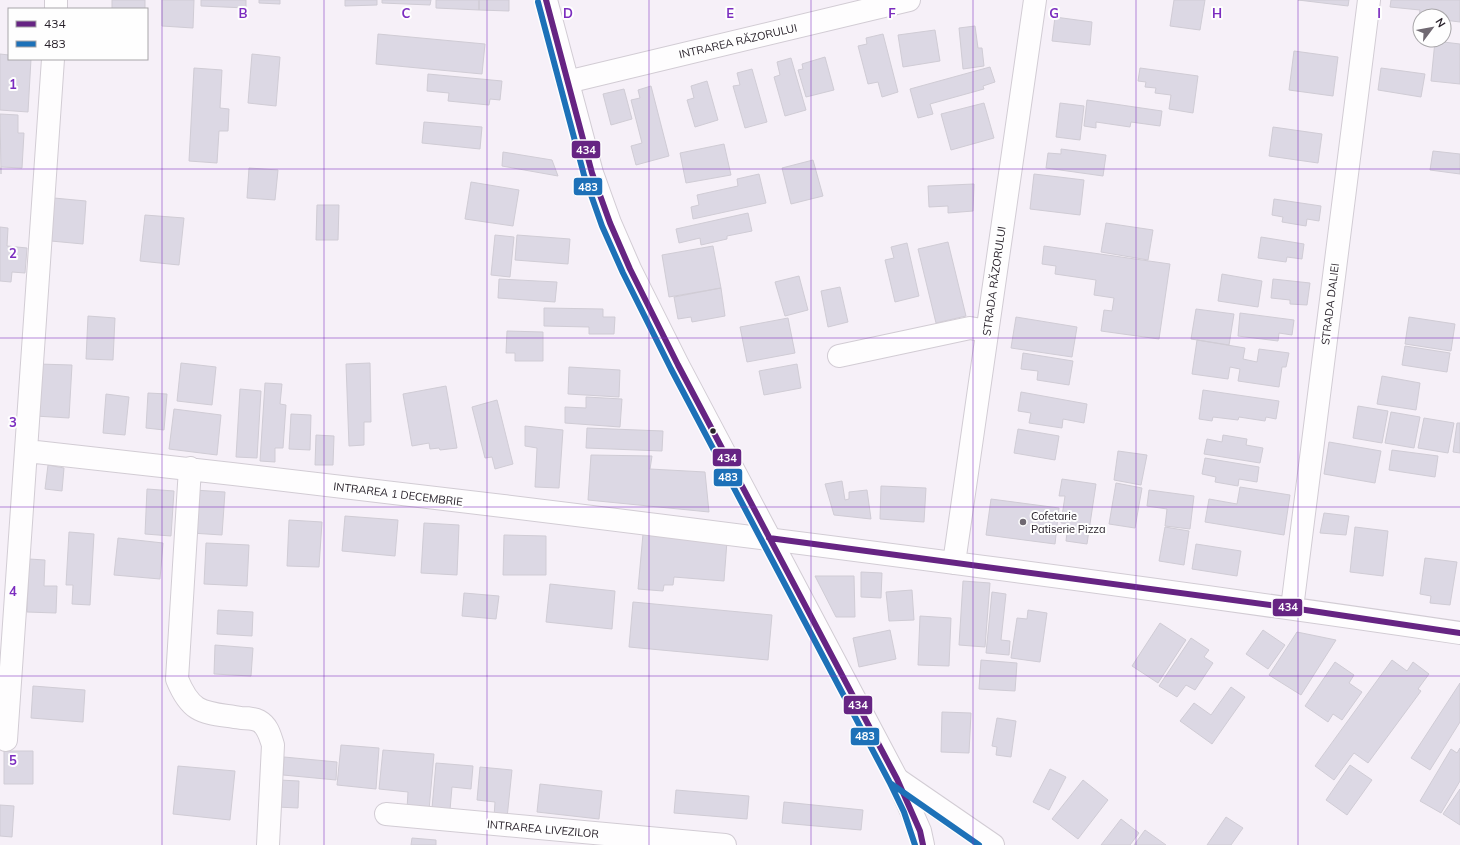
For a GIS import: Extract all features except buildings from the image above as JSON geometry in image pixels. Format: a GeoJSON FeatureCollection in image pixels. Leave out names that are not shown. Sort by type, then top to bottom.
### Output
{"type":"FeatureCollection","features":[{"type":"Feature","properties":{"kind":"street"},"geometry":{"type":"LineString","coordinates":[[546,0],[592,173],[610,224],[630,270],[678,365],[897,780],[920,831],[923,845]]}},
{"type":"Feature","properties":{"kind":"street","name":"INTRAREA RĂZORULUI"},"geometry":{"type":"LineString","coordinates":[[567,82],[909,0]]}},
{"type":"Feature","properties":{"kind":"street","name":"STRADA RĂZORULUI"},"geometry":{"type":"LineString","coordinates":[[954,563],[1034,0]]}},
{"type":"Feature","properties":{"kind":"street","name":"STRADA DALIEI"},"geometry":{"type":"LineString","coordinates":[[1292,608],[1369,0]]}},
{"type":"Feature","properties":{"kind":"street"},"geometry":{"type":"LineString","coordinates":[[6,740],[53,60]]}},
{"type":"Feature","properties":{"kind":"street"},"geometry":{"type":"LineString","coordinates":[[839,356],[970,328],[987,331]]}},
{"type":"Feature","properties":{"kind":"street","name":"INTRAREA 1 DECEMBRIE"},"geometry":{"type":"LineString","coordinates":[[27,451],[190,468],[769,538],[1292,608],[1460,633]]}},
{"type":"Feature","properties":{"kind":"street"},"geometry":{"type":"LineString","coordinates":[[190,468],[177,679],[183,694],[192,705],[205,712],[259,721],[268,730],[273,745],[268,845]]}},
{"type":"Feature","properties":{"kind":"street"},"geometry":{"type":"LineString","coordinates":[[897,780],[993,845]]}},
{"type":"Feature","properties":{"kind":"street","name":"INTRAREA LIVEZILOR"},"geometry":{"type":"LineString","coordinates":[[386,814],[725,845]]}},
{"type":"Feature","properties":{"kind":"transit line","name":"434"},"geometry":{"type":"LineString","coordinates":[[546,0],[592,173],[610,223],[630,269],[678,365],[897,779],[920,831],[923,845]]}},
{"type":"Feature","properties":{"kind":"transit line","name":"483"},"geometry":{"type":"LineString","coordinates":[[538,2],[584,175],[602,226],[623,273],[671,369],[890,783],[979,845]]}},
{"type":"Feature","properties":{"kind":"transit line","name":"434"},"geometry":{"type":"LineString","coordinates":[[769,538],[1292,608],[1460,633]]}},
{"type":"Feature","properties":{"kind":"transit line","name":"483"},"geometry":{"type":"LineString","coordinates":[[888,779],[904,812],[915,845]]}},
{"type":"Feature","properties":{"kind":"place","name":"Cofetarie Patiserie Pizza"},"geometry":{"type":"Point","coordinates":[1023,522]}}]}
